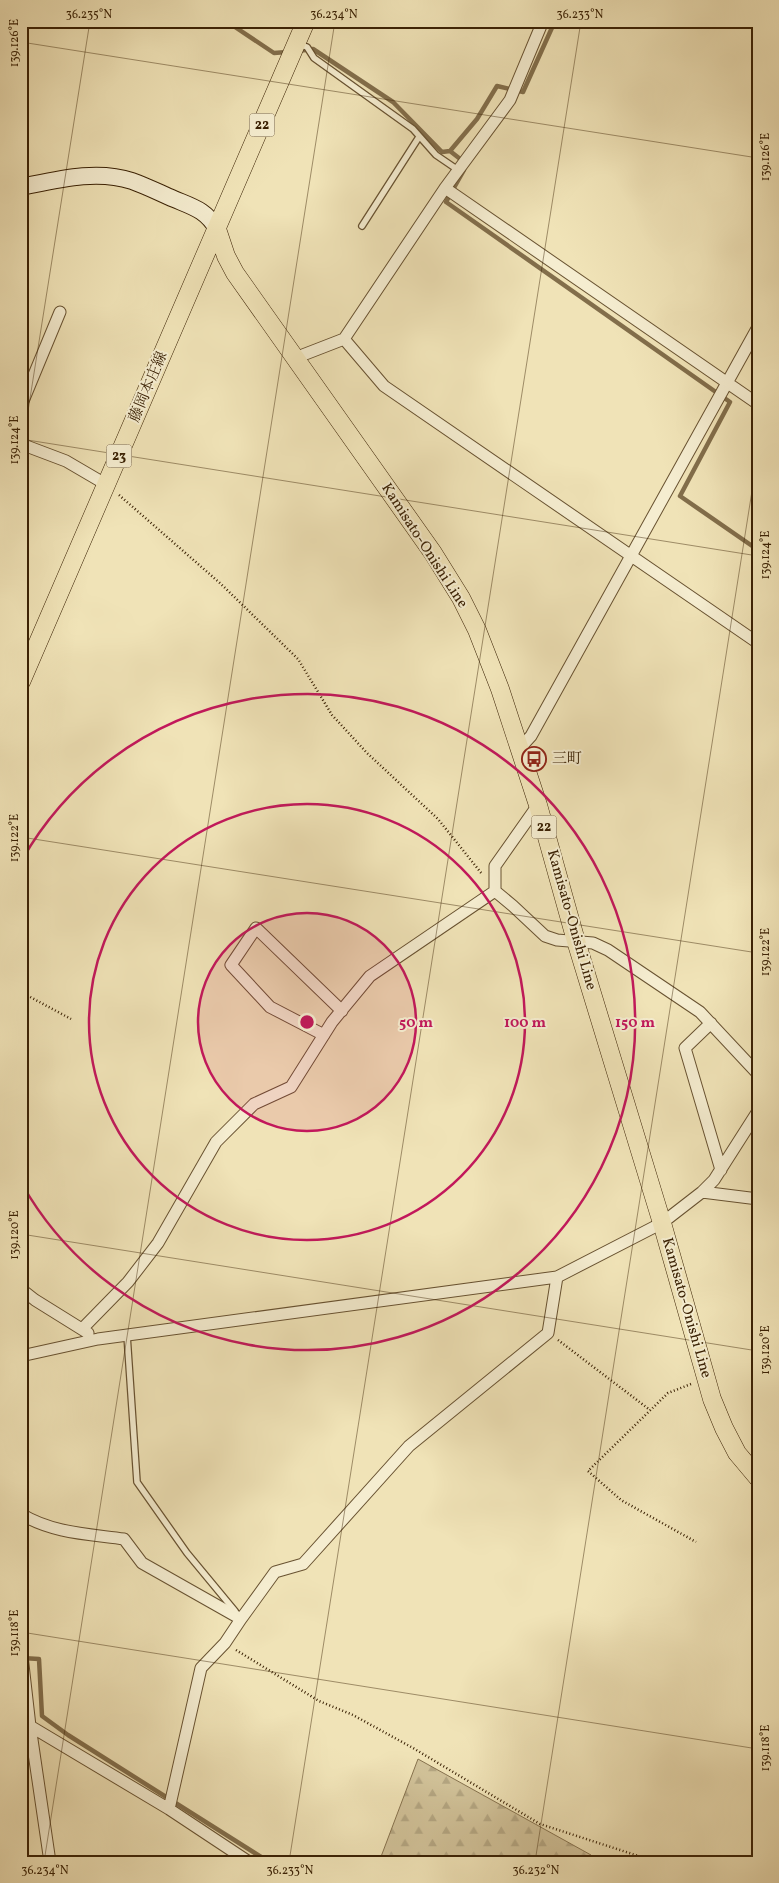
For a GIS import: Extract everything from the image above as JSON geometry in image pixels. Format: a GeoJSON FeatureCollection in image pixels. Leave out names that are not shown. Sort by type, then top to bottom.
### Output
{"type":"FeatureCollection","features":[{"type":"Feature","properties":{"kind":"main road","name":"22"},"geometry":{"type":"LineString","coordinates":[[217,229],[306,21]]}},
{"type":"Feature","properties":{"kind":"main road","name":"Kamisato-Onishi Line"},"geometry":{"type":"LineString","coordinates":[[217,229],[226,256],[235,273],[433,553],[461,598],[488,658],[538,804],[576,941],[662,1223],[706,1379],[724,1428],[737,1453],[758,1478]]}},
{"type":"Feature","properties":{"kind":"main road","name":"藤岡本庄線"},"geometry":{"type":"LineString","coordinates":[[21,682],[28,652],[106,485],[217,229]]}},
{"type":"Feature","properties":{"kind":"street"},"geometry":{"type":"LineString","coordinates":[[295,358],[344,339],[444,188],[510,100],[543,21]]}},
{"type":"Feature","properties":{"kind":"street"},"geometry":{"type":"LineString","coordinates":[[21,187],[75,177],[105,176],[130,180],[199,210],[210,218],[217,229]]}},
{"type":"Feature","properties":{"kind":"street"},"geometry":{"type":"LineString","coordinates":[[444,188],[758,404]]}},
{"type":"Feature","properties":{"kind":"street"},"geometry":{"type":"LineString","coordinates":[[21,406],[60,312]]}},
{"type":"Feature","properties":{"kind":"street"},"geometry":{"type":"LineString","coordinates":[[520,748],[531,736],[758,327]]}},
{"type":"Feature","properties":{"kind":"street"},"geometry":{"type":"LineString","coordinates":[[344,339],[384,386],[758,643]]}},
{"type":"Feature","properties":{"kind":"street"},"geometry":{"type":"LineString","coordinates":[[21,444],[66,461],[106,485]]}},
{"type":"Feature","properties":{"kind":"street"},"geometry":{"type":"LineString","coordinates":[[494,891],[495,866],[538,804]]}},
{"type":"Feature","properties":{"kind":"street"},"geometry":{"type":"LineString","coordinates":[[494,891],[514,906],[545,936],[557,940],[593,943],[608,950],[700,1012],[758,1074]]}},
{"type":"Feature","properties":{"kind":"street"},"geometry":{"type":"LineString","coordinates":[[82,1329],[128,1282],[158,1244],[216,1142],[254,1104],[291,1087],[324,1035],[370,976],[494,891]]}},
{"type":"Feature","properties":{"kind":"street"},"geometry":{"type":"LineString","coordinates":[[324,1035],[270,1007],[231,965],[256,928],[342,1011]]}},
{"type":"Feature","properties":{"kind":"street"},"geometry":{"type":"LineString","coordinates":[[711,1023],[684,1048],[721,1170]]}},
{"type":"Feature","properties":{"kind":"street"},"geometry":{"type":"LineString","coordinates":[[21,1356],[98,1339],[557,1277],[662,1223],[702,1192],[721,1170],[758,1110]]}},
{"type":"Feature","properties":{"kind":"street"},"geometry":{"type":"LineString","coordinates":[[702,1192],[758,1198]]}},
{"type":"Feature","properties":{"kind":"street"},"geometry":{"type":"LineString","coordinates":[[169,1809],[201,1668],[225,1643],[275,1572],[303,1564],[410,1446],[548,1333],[557,1277]]}},
{"type":"Feature","properties":{"kind":"street"},"geometry":{"type":"LineString","coordinates":[[21,1289],[35,1300],[98,1339]]}},
{"type":"Feature","properties":{"kind":"street"},"geometry":{"type":"LineString","coordinates":[[21,1514],[34,1522],[55,1529],[124,1539],[142,1563],[241,1619]]}},
{"type":"Feature","properties":{"kind":"street"},"geometry":{"type":"LineString","coordinates":[[21,1647],[30,1726],[50,1862]]}},
{"type":"Feature","properties":{"kind":"street"},"geometry":{"type":"LineString","coordinates":[[30,1726],[169,1809],[249,1862]]}},
{"type":"Feature","properties":{"kind":"lane"},"geometry":{"type":"LineString","coordinates":[[297,43],[307,47],[314,58],[413,129],[436,155],[458,170]]}},
{"type":"Feature","properties":{"kind":"lane"},"geometry":{"type":"LineString","coordinates":[[362,226],[419,137]]}},
{"type":"Feature","properties":{"kind":"lane"},"geometry":{"type":"LineString","coordinates":[[127,1335],[137,1482],[187,1552],[241,1619]]}},
{"type":"Feature","properties":{"kind":"path"},"geometry":{"type":"LineString","coordinates":[[106,485],[221,584],[298,660],[332,715],[367,753],[438,819],[494,891]]}},
{"type":"Feature","properties":{"kind":"path"},"geometry":{"type":"LineString","coordinates":[[21,992],[71,1019]]}},
{"type":"Feature","properties":{"kind":"path"},"geometry":{"type":"LineString","coordinates":[[548,1333],[650,1410]]}},
{"type":"Feature","properties":{"kind":"path"},"geometry":{"type":"LineString","coordinates":[[696,1542],[621,1500],[588,1470],[668,1393],[706,1379]]}},
{"type":"Feature","properties":{"kind":"path"},"geometry":{"type":"LineString","coordinates":[[225,1643],[319,1701],[354,1715],[540,1824],[656,1862]]}},
{"type":"Feature","properties":{"kind":"green space"},"geometry":{"type":"Polygon","coordinates":[[[418,1759],[591,1855],[590,1862],[379,1862],[418,1759]]]}},
{"type":"Feature","properties":{"kind":"waterway"},"geometry":{"type":"LineString","coordinates":[[226,21],[274,53],[287,52]]}},
{"type":"Feature","properties":{"kind":"waterway"},"geometry":{"type":"LineString","coordinates":[[450,151],[477,119],[497,86],[523,92],[555,21]]}},
{"type":"Feature","properties":{"kind":"waterway"},"geometry":{"type":"LineString","coordinates":[[298,51],[313,49],[393,102],[442,152],[450,151],[464,162]]}},
{"type":"Feature","properties":{"kind":"waterway"},"geometry":{"type":"LineString","coordinates":[[464,170],[446,202],[730,402],[680,496],[758,550]]}},
{"type":"Feature","properties":{"kind":"waterway"},"geometry":{"type":"LineString","coordinates":[[22,1658],[39,1659],[42,1716],[68,1735],[269,1862]]}},
{"type":"Feature","properties":{"kind":"place","name":"三町"},"geometry":{"type":"Point","coordinates":[534,759]}}]}
